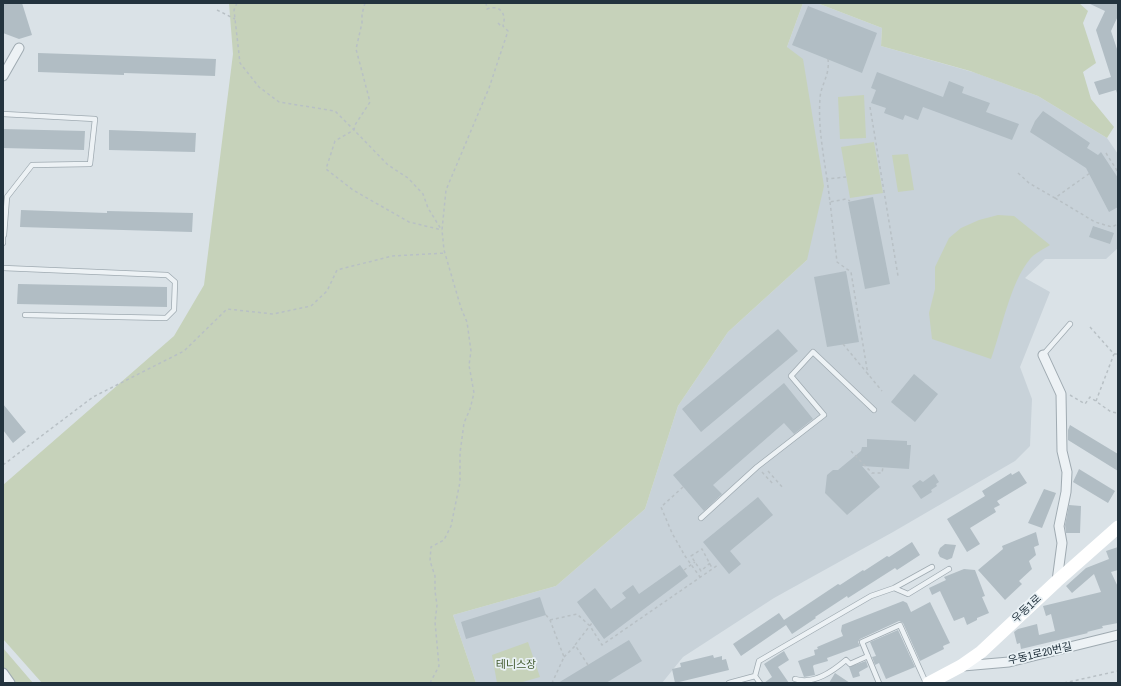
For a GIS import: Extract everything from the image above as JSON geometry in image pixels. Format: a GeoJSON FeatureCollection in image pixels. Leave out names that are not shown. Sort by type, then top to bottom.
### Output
{"type":"FeatureCollection","features":[{"type":"Feature","properties":{"kind":"street"},"geometry":{"type":"LineString","coordinates":[[3,76],[19,48]]}},
{"type":"Feature","properties":{"kind":"street"},"geometry":{"type":"LineString","coordinates":[[1043,355],[1061,394],[1062,450],[1067,472],[1066,492],[1059,526],[1062,543],[1057,581]]}},
{"type":"Feature","properties":{"kind":"street","name":"우동1로"},"geometry":{"type":"LineString","coordinates":[[927,683],[961,666],[981,652],[1057,581],[1118,527]]}},
{"type":"Feature","properties":{"kind":"street","name":"우동1로20번길"},"geometry":{"type":"LineString","coordinates":[[961,666],[1009,662],[1118,635]]}},
{"type":"Feature","properties":{"kind":"street"},"geometry":{"type":"LineString","coordinates":[[3,673],[10,683]]}},
{"type":"Feature","properties":{"kind":"lane"},"geometry":{"type":"LineString","coordinates":[[3,114],[95,119],[90,164],[32,165],[7,196],[3,243]]}},
{"type":"Feature","properties":{"kind":"lane"},"geometry":{"type":"LineString","coordinates":[[3,268],[167,275],[175,282],[174,310],[166,318],[25,315]]}},
{"type":"Feature","properties":{"kind":"lane"},"geometry":{"type":"LineString","coordinates":[[1043,355],[1070,324]]}},
{"type":"Feature","properties":{"kind":"lane"},"geometry":{"type":"LineString","coordinates":[[701,518],[757,467],[824,415],[791,376],[813,352],[874,410]]}},
{"type":"Feature","properties":{"kind":"lane"},"geometry":{"type":"LineString","coordinates":[[755,676],[759,661],[870,596],[894,588],[932,567]]}},
{"type":"Feature","properties":{"kind":"lane"},"geometry":{"type":"LineString","coordinates":[[894,588],[908,594],[949,569]]}},
{"type":"Feature","properties":{"kind":"lane"},"geometry":{"type":"LineString","coordinates":[[879,683],[862,642],[900,626],[927,683]]}},
{"type":"Feature","properties":{"kind":"lane"},"geometry":{"type":"LineString","coordinates":[[795,679],[803,681],[817,677],[828,673],[846,660],[850,664],[868,656]]}},
{"type":"Feature","properties":{"kind":"lane"},"geometry":{"type":"LineString","coordinates":[[729,683],[755,676]]}},
{"type":"Feature","properties":{"kind":"lane"},"geometry":{"type":"LineString","coordinates":[[755,676],[760,683]]}},
{"type":"Feature","properties":{"kind":"path"},"geometry":{"type":"LineString","coordinates":[[237,3],[234,10],[240,63],[259,87],[279,102],[335,111],[388,166],[408,178],[423,194],[428,208],[442,230]]}},
{"type":"Feature","properties":{"kind":"path"},"geometry":{"type":"LineString","coordinates":[[365,3],[356,49],[370,102],[355,125],[354,130],[334,141],[326,169],[353,190],[409,222],[442,230]]}},
{"type":"Feature","properties":{"kind":"path"},"geometry":{"type":"LineString","coordinates":[[486,3],[487,9],[493,7],[499,9],[503,14],[505,17],[503,26]]}},
{"type":"Feature","properties":{"kind":"path"},"geometry":{"type":"LineString","coordinates":[[217,10],[235,19]]}},
{"type":"Feature","properties":{"kind":"path"},"geometry":{"type":"LineString","coordinates":[[431,682],[439,666],[435,622],[437,605],[435,576],[430,562],[431,547],[444,540],[451,526],[460,482],[460,453],[464,423],[470,409],[474,393],[469,365],[471,351],[467,322],[461,308],[444,250],[442,230],[446,190],[489,88],[508,31],[498,23]]}},
{"type":"Feature","properties":{"kind":"path"},"geometry":{"type":"LineString","coordinates":[[828,59],[829,68],[820,97],[820,134],[837,262],[851,272],[868,375]]}},
{"type":"Feature","properties":{"kind":"path"},"geometry":{"type":"LineString","coordinates":[[870,107],[898,276]]}},
{"type":"Feature","properties":{"kind":"path"},"geometry":{"type":"LineString","coordinates":[[1106,153],[1118,172]]}},
{"type":"Feature","properties":{"kind":"path"},"geometry":{"type":"LineString","coordinates":[[1018,173],[1029,183],[1095,222],[1112,228],[1118,224]]}},
{"type":"Feature","properties":{"kind":"path"},"geometry":{"type":"LineString","coordinates":[[1055,198],[1090,174]]}},
{"type":"Feature","properties":{"kind":"path"},"geometry":{"type":"LineString","coordinates":[[827,179],[846,177]]}},
{"type":"Feature","properties":{"kind":"path"},"geometry":{"type":"LineString","coordinates":[[830,202],[846,199],[850,202]]}},
{"type":"Feature","properties":{"kind":"path"},"geometry":{"type":"LineString","coordinates":[[3,465],[93,397],[184,351],[227,309],[273,314],[311,306],[327,291],[336,270],[392,256],[446,253]]}},
{"type":"Feature","properties":{"kind":"path"},"geometry":{"type":"LineString","coordinates":[[1090,327],[1114,354],[1118,354]]}},
{"type":"Feature","properties":{"kind":"path"},"geometry":{"type":"LineString","coordinates":[[843,344],[882,391]]}},
{"type":"Feature","properties":{"kind":"path"},"geometry":{"type":"LineString","coordinates":[[1096,401],[1114,354]]}},
{"type":"Feature","properties":{"kind":"path"},"geometry":{"type":"LineString","coordinates":[[1061,399],[1069,394],[1084,404],[1090,397],[1111,412],[1118,413]]}},
{"type":"Feature","properties":{"kind":"path"},"geometry":{"type":"LineString","coordinates":[[850,451],[872,473],[882,473],[883,467]]}},
{"type":"Feature","properties":{"kind":"path"},"geometry":{"type":"LineString","coordinates":[[768,471],[784,489]]}},
{"type":"Feature","properties":{"kind":"path"},"geometry":{"type":"LineString","coordinates":[[764,474],[773,484]]}},
{"type":"Feature","properties":{"kind":"path"},"geometry":{"type":"LineString","coordinates":[[683,487],[661,507],[672,533],[685,556],[700,577]]}},
{"type":"Feature","properties":{"kind":"path"},"geometry":{"type":"LineString","coordinates":[[710,563],[701,572],[691,556],[702,549],[710,563],[712,568]]}},
{"type":"Feature","properties":{"kind":"path"},"geometry":{"type":"LineString","coordinates":[[684,570],[695,562]]}},
{"type":"Feature","properties":{"kind":"path"},"geometry":{"type":"LineString","coordinates":[[550,620],[577,614],[590,626],[602,645],[718,565]]}},
{"type":"Feature","properties":{"kind":"path"},"geometry":{"type":"LineString","coordinates":[[546,614],[550,620],[564,657]]}},
{"type":"Feature","properties":{"kind":"path"},"geometry":{"type":"LineString","coordinates":[[552,683],[564,657],[592,623]]}},
{"type":"Feature","properties":{"kind":"path"},"geometry":{"type":"LineString","coordinates":[[575,645],[588,665]]}},
{"type":"Feature","properties":{"kind":"path"},"geometry":{"type":"LineString","coordinates":[[1064,683],[1118,671]]}},
{"type":"Feature","properties":{"kind":"shaded area"},"geometry":{"type":"Polygon","coordinates":[[[803,3],[817,3],[882,28],[881,46],[976,73],[1038,96],[1107,138],[1118,154],[1118,248],[1106,259],[1045,259],[1025,278],[1050,292],[1020,367],[1032,399],[1030,446],[1015,461],[893,532],[774,598],[683,657],[662,683],[476,683],[453,615],[556,586],[645,509],[678,406],[728,332],[807,260],[787,47],[803,3]]]}},
{"type":"Feature","properties":{"kind":"green space"},"geometry":{"type":"Polygon","coordinates":[[[229,3],[803,3],[787,47],[803,59],[824,186],[807,260],[728,332],[678,406],[645,509],[556,586],[453,615],[476,683],[42,683],[3,639],[3,485],[174,336],[204,285],[233,54],[229,3]]]}},
{"type":"Feature","properties":{"kind":"green space"},"geometry":{"type":"Polygon","coordinates":[[[817,3],[1079,3],[1088,11],[1083,23],[1096,63],[1083,72],[1091,99],[1114,127],[1107,138],[1038,96],[970,71],[881,46],[882,28],[817,3]]]}},
{"type":"Feature","properties":{"kind":"green space"},"geometry":{"type":"Polygon","coordinates":[[[864,95],[866,138],[840,139],[838,97],[864,95]]]}},
{"type":"Feature","properties":{"kind":"green space"},"geometry":{"type":"Polygon","coordinates":[[[874,142],[883,193],[850,198],[841,147],[874,142]]]}},
{"type":"Feature","properties":{"kind":"green space"},"geometry":{"type":"Polygon","coordinates":[[[908,154],[914,190],[898,192],[892,155],[908,154]]]}},
{"type":"Feature","properties":{"kind":"green space"},"geometry":{"type":"Polygon","coordinates":[[[998,215],[1014,216],[1050,245],[1030,259],[1023,269],[1007,307],[991,359],[932,339],[929,313],[935,289],[935,267],[949,238],[961,228],[979,220],[998,215]]]}},
{"type":"Feature","properties":{"kind":"green space","name":"테니스장"},"geometry":{"type":"Polygon","coordinates":[[[528,642],[540,677],[519,683],[497,683],[492,655],[528,642]]]}},
{"type":"Feature","properties":{"kind":"green space"},"geometry":{"type":"Polygon","coordinates":[[[3,648],[33,683],[3,683],[3,648]]]}},
{"type":"Feature","properties":{"kind":"building"},"geometry":{"type":"Polygon","coordinates":[[[3,3],[22,3],[32,35],[19,39],[3,33],[3,3]]]}},
{"type":"Feature","properties":{"kind":"building"},"geometry":{"type":"Polygon","coordinates":[[[1088,3],[1118,3],[1118,16],[1111,31],[1118,52],[1118,93],[1116,90],[1099,95],[1094,82],[1111,77],[1096,30],[1105,11],[1088,3]]]}},
{"type":"Feature","properties":{"kind":"building"},"geometry":{"type":"Polygon","coordinates":[[[808,6],[877,33],[862,73],[792,45],[808,6]]]}},
{"type":"Feature","properties":{"kind":"building"},"geometry":{"type":"Polygon","coordinates":[[[38,53],[216,59],[215,76],[38,72],[38,53]]]}},
{"type":"Feature","properties":{"kind":"building"},"geometry":{"type":"Polygon","coordinates":[[[877,72],[943,97],[949,81],[964,87],[962,93],[990,103],[986,112],[1019,124],[1012,140],[923,107],[918,120],[905,115],[903,120],[884,113],[886,108],[871,103],[876,90],[871,88],[877,72]]]}},
{"type":"Feature","properties":{"kind":"building"},"geometry":{"type":"Polygon","coordinates":[[[1043,111],[1090,143],[1087,148],[1098,155],[1101,152],[1118,178],[1118,207],[1109,212],[1086,168],[1030,132],[1035,121],[1043,111]]]}},
{"type":"Feature","properties":{"kind":"building"},"geometry":{"type":"Polygon","coordinates":[[[3,129],[85,131],[84,150],[3,148],[3,129]]]}},
{"type":"Feature","properties":{"kind":"building"},"geometry":{"type":"Polygon","coordinates":[[[109,130],[196,133],[195,152],[109,150],[109,130]]]}},
{"type":"Feature","properties":{"kind":"building"},"geometry":{"type":"Polygon","coordinates":[[[873,197],[890,284],[865,289],[848,202],[873,197]]]}},
{"type":"Feature","properties":{"kind":"building"},"geometry":{"type":"Polygon","coordinates":[[[21,210],[107,213],[107,211],[193,213],[192,232],[20,227],[21,210]]]}},
{"type":"Feature","properties":{"kind":"building"},"geometry":{"type":"Polygon","coordinates":[[[1093,226],[1114,233],[1110,244],[1089,237],[1093,226]]]}},
{"type":"Feature","properties":{"kind":"building"},"geometry":{"type":"Polygon","coordinates":[[[846,271],[859,342],[827,347],[814,277],[846,271]]]}},
{"type":"Feature","properties":{"kind":"building"},"geometry":{"type":"Polygon","coordinates":[[[18,284],[167,287],[167,307],[17,304],[18,284]]]}},
{"type":"Feature","properties":{"kind":"building"},"geometry":{"type":"Polygon","coordinates":[[[778,329],[798,351],[701,432],[682,409],[778,329]]]}},
{"type":"Feature","properties":{"kind":"building"},"geometry":{"type":"Polygon","coordinates":[[[914,374],[938,394],[915,422],[891,402],[914,374]]]}},
{"type":"Feature","properties":{"kind":"building"},"geometry":{"type":"Polygon","coordinates":[[[784,383],[813,419],[794,434],[784,423],[713,485],[722,494],[704,511],[673,475],[784,383]]]}},
{"type":"Feature","properties":{"kind":"building"},"geometry":{"type":"Polygon","coordinates":[[[3,404],[26,432],[13,443],[3,430],[3,404]]]}},
{"type":"Feature","properties":{"kind":"building"},"geometry":{"type":"Polygon","coordinates":[[[1070,425],[1118,454],[1118,471],[1068,440],[1068,430],[1070,425]]]}},
{"type":"Feature","properties":{"kind":"building"},"geometry":{"type":"Polygon","coordinates":[[[867,439],[907,441],[907,445],[911,445],[909,469],[862,466],[880,487],[847,515],[825,493],[827,475],[833,470],[838,470],[861,451],[862,447],[867,447],[867,439]]]}},
{"type":"Feature","properties":{"kind":"building"},"geometry":{"type":"Polygon","coordinates":[[[1079,469],[1115,491],[1108,503],[1073,482],[1079,469]]]}},
{"type":"Feature","properties":{"kind":"building"},"geometry":{"type":"Polygon","coordinates":[[[1019,471],[1027,483],[997,501],[1000,505],[994,508],[996,512],[970,528],[980,544],[967,552],[947,519],[985,496],[982,491],[1011,473],[1012,475],[1019,471]]]}},
{"type":"Feature","properties":{"kind":"building"},"geometry":{"type":"Polygon","coordinates":[[[934,474],[939,482],[936,484],[937,486],[931,490],[932,492],[921,499],[912,486],[920,480],[923,482],[934,474]]]}},
{"type":"Feature","properties":{"kind":"building"},"geometry":{"type":"Polygon","coordinates":[[[1044,489],[1056,493],[1042,528],[1028,523],[1044,489]]]}},
{"type":"Feature","properties":{"kind":"building"},"geometry":{"type":"Polygon","coordinates":[[[758,497],[773,515],[730,551],[741,564],[729,574],[703,542],[758,497]]]}},
{"type":"Feature","properties":{"kind":"building"},"geometry":{"type":"Polygon","coordinates":[[[1069,505],[1081,506],[1080,533],[1066,533],[1065,525],[1069,505]]]}},
{"type":"Feature","properties":{"kind":"building"},"geometry":{"type":"Polygon","coordinates":[[[1036,532],[1039,545],[1034,547],[1036,555],[1029,561],[1032,569],[1019,581],[1022,584],[1005,600],[978,570],[1003,549],[1002,546],[1036,532]]]}},
{"type":"Feature","properties":{"kind":"building"},"geometry":{"type":"Polygon","coordinates":[[[912,542],[920,555],[897,570],[895,568],[848,598],[847,596],[792,634],[786,625],[741,656],[733,644],[779,613],[784,620],[838,584],[840,585],[912,542]]]}},
{"type":"Feature","properties":{"kind":"building"},"geometry":{"type":"Polygon","coordinates":[[[945,544],[956,545],[952,558],[947,560],[940,557],[938,553],[940,548],[945,544]]]}},
{"type":"Feature","properties":{"kind":"building"},"geometry":{"type":"Polygon","coordinates":[[[1118,547],[1118,570],[1111,572],[1118,587],[1118,623],[1102,626],[1103,628],[1087,632],[1088,633],[1021,649],[1020,643],[1017,644],[1014,632],[1018,629],[1037,624],[1039,635],[1055,631],[1051,614],[1046,616],[1043,606],[1101,592],[1094,574],[1072,593],[1066,586],[1086,568],[1109,559],[1106,551],[1118,547]]]}},
{"type":"Feature","properties":{"kind":"building"},"geometry":{"type":"Polygon","coordinates":[[[680,565],[688,576],[604,639],[577,602],[595,588],[611,609],[626,598],[622,593],[633,585],[639,594],[680,565]]]}},
{"type":"Feature","properties":{"kind":"building"},"geometry":{"type":"Polygon","coordinates":[[[964,569],[975,570],[985,596],[982,597],[989,613],[977,618],[977,620],[967,625],[964,617],[954,621],[940,591],[932,595],[929,588],[946,580],[944,577],[964,569]]]}},
{"type":"Feature","properties":{"kind":"building"},"geometry":{"type":"Polygon","coordinates":[[[540,597],[546,615],[466,639],[461,622],[540,597]]]}},
{"type":"Feature","properties":{"kind":"building"},"geometry":{"type":"Polygon","coordinates":[[[903,601],[907,603],[911,612],[930,602],[950,643],[943,646],[944,649],[920,661],[903,623],[899,621],[860,639],[858,642],[860,646],[827,658],[828,661],[814,665],[815,675],[804,677],[798,661],[815,655],[814,650],[818,649],[817,647],[843,636],[841,631],[842,625],[903,601]]]}},
{"type":"Feature","properties":{"kind":"building"},"geometry":{"type":"Polygon","coordinates":[[[898,630],[915,667],[886,679],[879,663],[875,665],[872,657],[876,656],[870,642],[898,630]]]}},
{"type":"Feature","properties":{"kind":"building"},"geometry":{"type":"Polygon","coordinates":[[[629,640],[642,661],[606,683],[558,683],[629,640]]]}},
{"type":"Feature","properties":{"kind":"building"},"geometry":{"type":"Polygon","coordinates":[[[784,651],[789,660],[778,667],[789,683],[764,683],[772,677],[764,664],[784,651]]]}},
{"type":"Feature","properties":{"kind":"building"},"geometry":{"type":"Polygon","coordinates":[[[713,655],[714,658],[722,656],[722,660],[726,659],[729,670],[675,683],[672,669],[681,667],[680,663],[713,655]]]}},
{"type":"Feature","properties":{"kind":"building"},"geometry":{"type":"Polygon","coordinates":[[[866,661],[868,667],[859,672],[860,676],[853,678],[849,667],[866,661]]]}},
{"type":"Feature","properties":{"kind":"building"},"geometry":{"type":"Polygon","coordinates":[[[835,673],[850,683],[829,683],[835,673]]]}}]}
